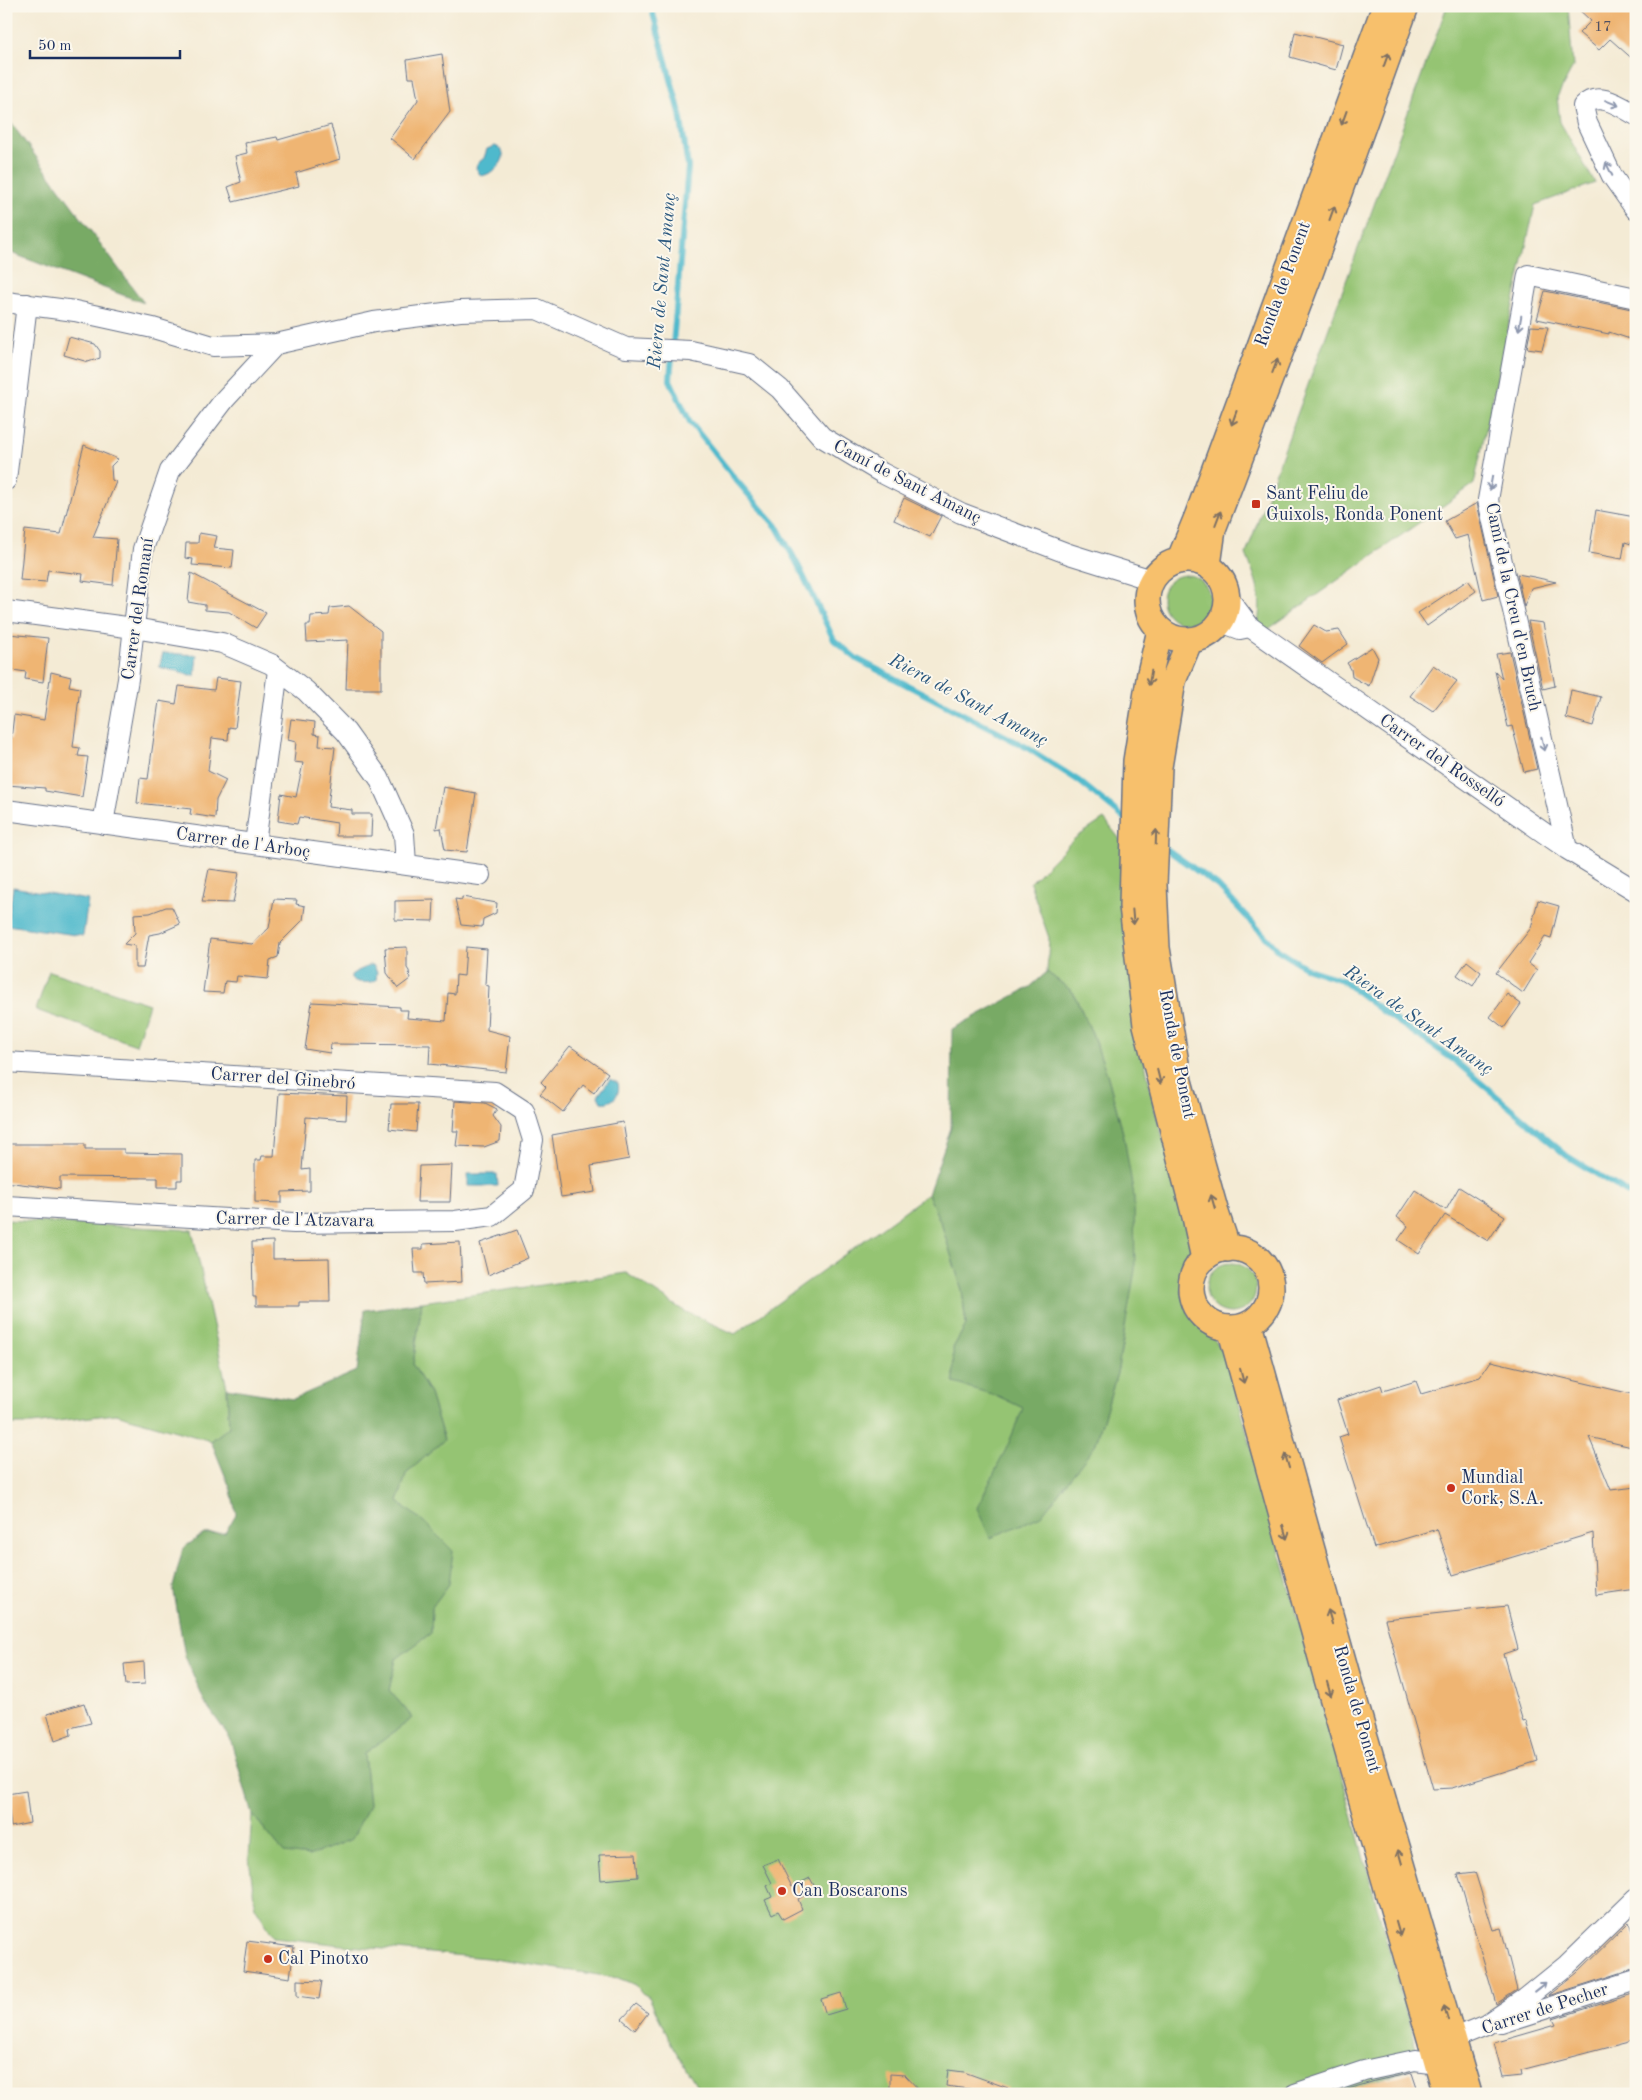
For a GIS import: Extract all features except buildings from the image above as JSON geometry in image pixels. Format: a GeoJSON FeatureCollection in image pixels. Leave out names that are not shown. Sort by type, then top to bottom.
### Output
{"type":"FeatureCollection","features":[{"type":"Feature","properties":{"kind":"main road","name":"Ronda de Ponent"},"geometry":{"type":"LineString","coordinates":[[1179,561],[1385,6]]}},
{"type":"Feature","properties":{"kind":"main road"},"geometry":{"type":"LineString","coordinates":[[1208,565],[1214,530],[1308,278],[1406,6]]}},
{"type":"Feature","properties":{"kind":"main road"},"geometry":{"type":"LineString","coordinates":[[1193,560],[1208,565],[1222,579],[1228,598],[1221,622],[1208,635],[1190,640],[1174,638],[1160,630],[1151,619],[1147,606],[1147,592],[1152,580],[1163,568],[1179,561],[1193,560]]}},
{"type":"Feature","properties":{"kind":"main road"},"geometry":{"type":"LineString","coordinates":[[1160,630],[1150,673],[1147,764],[1133,868],[1132,906],[1146,1025],[1195,1217],[1204,1260]]}},
{"type":"Feature","properties":{"kind":"main road"},"geometry":{"type":"LineString","coordinates":[[1147,764],[1173,680],[1190,640]]}},
{"type":"Feature","properties":{"kind":"main road","name":"Ronda de Ponent"},"geometry":{"type":"LineString","coordinates":[[1147,764],[1157,948],[1179,1081],[1228,1249]]}},
{"type":"Feature","properties":{"kind":"main road"},"geometry":{"type":"LineString","coordinates":[[1228,1249],[1242,1250],[1254,1256],[1264,1266],[1270,1278],[1271,1292],[1268,1305],[1260,1316],[1240,1326],[1217,1326],[1205,1319],[1194,1303],[1191,1290],[1193,1276],[1204,1260],[1215,1252],[1228,1249]]}},
{"type":"Feature","properties":{"kind":"main road"},"geometry":{"type":"LineString","coordinates":[[1240,1326],[1300,1586],[1441,2048],[1446,2094]]}},
{"type":"Feature","properties":{"kind":"main road"},"geometry":{"type":"LineString","coordinates":[[1441,2048],[1469,2094]]}},
{"type":"Feature","properties":{"kind":"street"},"geometry":{"type":"LineString","coordinates":[[1636,115],[1600,98],[1592,99],[1583,106],[1587,123],[1612,176],[1636,210]]}},
{"type":"Feature","properties":{"kind":"street","name":"Camí de la Creu d'en Bruch"},"geometry":{"type":"LineString","coordinates":[[1567,849],[1488,500],[1528,275],[1636,298]]}},
{"type":"Feature","properties":{"kind":"street","name":"Camí de Sant Amanç"},"geometry":{"type":"LineString","coordinates":[[6,302],[85,313],[153,328],[213,346],[276,344],[374,322],[460,312],[538,309],[626,348],[691,351],[749,364],[780,389],[822,437],[882,474],[961,514],[1068,554],[1152,580]]}},
{"type":"Feature","properties":{"kind":"street"},"geometry":{"type":"LineString","coordinates":[[6,480],[10,411],[27,304]]}},
{"type":"Feature","properties":{"kind":"street","name":"Carrer del Romaní"},"geometry":{"type":"LineString","coordinates":[[103,824],[128,679],[143,549],[170,471],[225,399],[276,344]]}},
{"type":"Feature","properties":{"kind":"street","name":"Carrer del Rosselló"},"geometry":{"type":"LineString","coordinates":[[1228,598],[1250,627],[1567,849],[1636,891]]}},
{"type":"Feature","properties":{"kind":"street"},"geometry":{"type":"LineString","coordinates":[[6,611],[222,642],[270,664],[306,691],[346,732],[379,778],[404,834],[406,864]]}},
{"type":"Feature","properties":{"kind":"street","name":"Carrer del Rosselló"},"geometry":{"type":"LineString","coordinates":[[1221,622],[1240,629],[1250,627]]}},
{"type":"Feature","properties":{"kind":"street"},"geometry":{"type":"LineString","coordinates":[[255,844],[278,670]]}},
{"type":"Feature","properties":{"kind":"street","name":"Carrer de l'Arboç"},"geometry":{"type":"LineString","coordinates":[[6,810],[480,875]]}},
{"type":"Feature","properties":{"kind":"street","name":"Carrer del Ginebró"},"geometry":{"type":"LineString","coordinates":[[6,1062],[495,1092],[524,1111],[534,1140]]}},
{"type":"Feature","properties":{"kind":"street","name":"Carrer de l'Atzavara"},"geometry":{"type":"LineString","coordinates":[[6,1206],[294,1223],[455,1221],[492,1216],[524,1190],[534,1140]]}},
{"type":"Feature","properties":{"kind":"street"},"geometry":{"type":"LineString","coordinates":[[1441,2048],[1486,2025],[1525,1999],[1567,1965],[1636,1898]]}},
{"type":"Feature","properties":{"kind":"street","name":"Carrer de Pecher"},"geometry":{"type":"LineString","coordinates":[[1295,2094],[1372,2069],[1415,2060],[1441,2048],[1636,1980]]}},
{"type":"Feature","properties":{"kind":"green space"},"geometry":{"type":"Polygon","coordinates":[[[1447,6],[1568,6],[1573,67],[1557,97],[1560,122],[1595,183],[1535,205],[1474,484],[1267,630],[1258,623],[1259,596],[1256,580],[1246,554],[1447,6]]]}},
{"type":"Feature","properties":{"kind":"green space"},"geometry":{"type":"Polygon","coordinates":[[[6,116],[144,303],[6,251],[6,116]]]}},
{"type":"Feature","properties":{"kind":"green space"},"geometry":{"type":"Polygon","coordinates":[[[1181,575],[1191,575],[1203,582],[1210,594],[1210,604],[1203,616],[1191,623],[1181,623],[1173,619],[1166,612],[1162,604],[1162,594],[1166,586],[1173,579],[1181,575]]]}},
{"type":"Feature","properties":{"kind":"green space"},"geometry":{"type":"Polygon","coordinates":[[[1104,819],[1123,843],[1137,1025],[1155,1110],[1193,1241],[1181,1290],[1189,1315],[1209,1333],[1223,1351],[1235,1388],[1421,2066],[1334,2094],[702,2094],[673,2047],[649,1997],[642,1993],[636,1985],[618,1978],[487,1958],[274,1937],[255,1907],[249,1857],[252,1814],[284,1853],[369,1805],[364,1754],[413,1718],[389,1690],[396,1659],[431,1633],[432,1607],[449,1584],[425,1523],[398,1502],[406,1474],[444,1440],[430,1394],[413,1365],[422,1302],[626,1273],[684,1311],[735,1334],[928,1194],[942,1226],[962,1290],[966,1325],[953,1348],[998,1396],[1024,1408],[1008,1445],[1095,1446],[1117,1373],[1124,1336],[1124,1137],[1108,1077],[1092,1033],[1073,992],[1047,972],[1049,938],[1030,883],[1074,839],[1104,819]]]}},
{"type":"Feature","properties":{"kind":"green space"},"geometry":{"type":"Polygon","coordinates":[[[49,971],[149,1004],[136,1045],[36,1010],[49,971]]]}},
{"type":"Feature","properties":{"kind":"green space"},"geometry":{"type":"Polygon","coordinates":[[[1047,972],[1073,992],[1092,1033],[1108,1077],[1124,1137],[1134,1196],[1135,1270],[1117,1373],[1095,1446],[1041,1516],[990,1538],[977,1508],[1008,1445],[1023,1408],[998,1396],[954,1383],[953,1348],[966,1325],[962,1290],[942,1226],[928,1194],[951,1128],[952,1029],[1030,987],[1047,972]]]}},
{"type":"Feature","properties":{"kind":"green space"},"geometry":{"type":"Polygon","coordinates":[[[6,1220],[192,1230],[227,1388],[229,1427],[211,1441],[116,1414],[32,1424],[6,1424],[6,1220]]]}},
{"type":"Feature","properties":{"kind":"green space"},"geometry":{"type":"Polygon","coordinates":[[[1226,1263],[1236,1263],[1249,1270],[1256,1283],[1256,1293],[1249,1306],[1236,1313],[1226,1313],[1217,1309],[1210,1302],[1206,1293],[1206,1283],[1210,1274],[1217,1267],[1226,1263]]]}},
{"type":"Feature","properties":{"kind":"green space"},"geometry":{"type":"Polygon","coordinates":[[[422,1302],[413,1365],[430,1394],[444,1440],[406,1474],[398,1502],[425,1523],[453,1551],[449,1584],[432,1607],[431,1633],[396,1659],[389,1690],[413,1718],[364,1754],[369,1805],[352,1839],[309,1856],[284,1853],[252,1814],[230,1738],[205,1703],[185,1656],[173,1587],[183,1548],[204,1534],[225,1533],[236,1514],[231,1490],[211,1441],[229,1427],[227,1388],[293,1399],[357,1371],[365,1310],[422,1302]]]}},
{"type":"Feature","properties":{"kind":"water"},"geometry":{"type":"Polygon","coordinates":[[[495,146],[503,153],[501,163],[492,171],[481,176],[476,168],[477,164],[484,158],[487,149],[495,146]]]}},
{"type":"Feature","properties":{"kind":"water"},"geometry":{"type":"Polygon","coordinates":[[[163,653],[197,655],[195,676],[159,667],[163,653]]]}},
{"type":"Feature","properties":{"kind":"water"},"geometry":{"type":"Polygon","coordinates":[[[13,887],[88,900],[83,936],[7,925],[13,887]]]}},
{"type":"Feature","properties":{"kind":"water"},"geometry":{"type":"Polygon","coordinates":[[[369,965],[373,965],[377,972],[376,980],[364,982],[351,979],[351,975],[369,965]]]}},
{"type":"Feature","properties":{"kind":"water"},"geometry":{"type":"Polygon","coordinates":[[[610,1079],[618,1083],[617,1094],[612,1100],[601,1102],[598,1096],[610,1079]]]}},
{"type":"Feature","properties":{"kind":"water"},"geometry":{"type":"Polygon","coordinates":[[[468,1174],[497,1174],[498,1186],[468,1186],[468,1174]]]}},
{"type":"Feature","properties":{"kind":"waterway","name":"Riera de Sant Amanç"},"geometry":{"type":"LineString","coordinates":[[651,6],[680,113],[688,167],[670,380],[690,422],[736,480],[777,527],[799,567],[834,640],[857,659],[1026,747],[1079,781],[1129,822]]}},
{"type":"Feature","properties":{"kind":"waterway","name":"Riera de Sant Amanç"},"geometry":{"type":"LineString","coordinates":[[1161,845],[1218,886],[1278,950],[1308,969],[1342,980],[1384,1012],[1454,1060],[1567,1156],[1636,1198]]}},
{"type":"Feature","properties":{"kind":"place","name":"Sant Feliu de Guixols, Ronda Ponent"},"geometry":{"type":"Point","coordinates":[1256,504]}},
{"type":"Feature","properties":{"kind":"place","name":"Mundial Cork, S.A."},"geometry":{"type":"Point","coordinates":[1451,1488]}},
{"type":"Feature","properties":{"kind":"place","name":"Can Boscarons"},"geometry":{"type":"Point","coordinates":[782,1891]}},
{"type":"Feature","properties":{"kind":"place","name":"Cal Pinotxo"},"geometry":{"type":"Point","coordinates":[268,1959]}}]}
